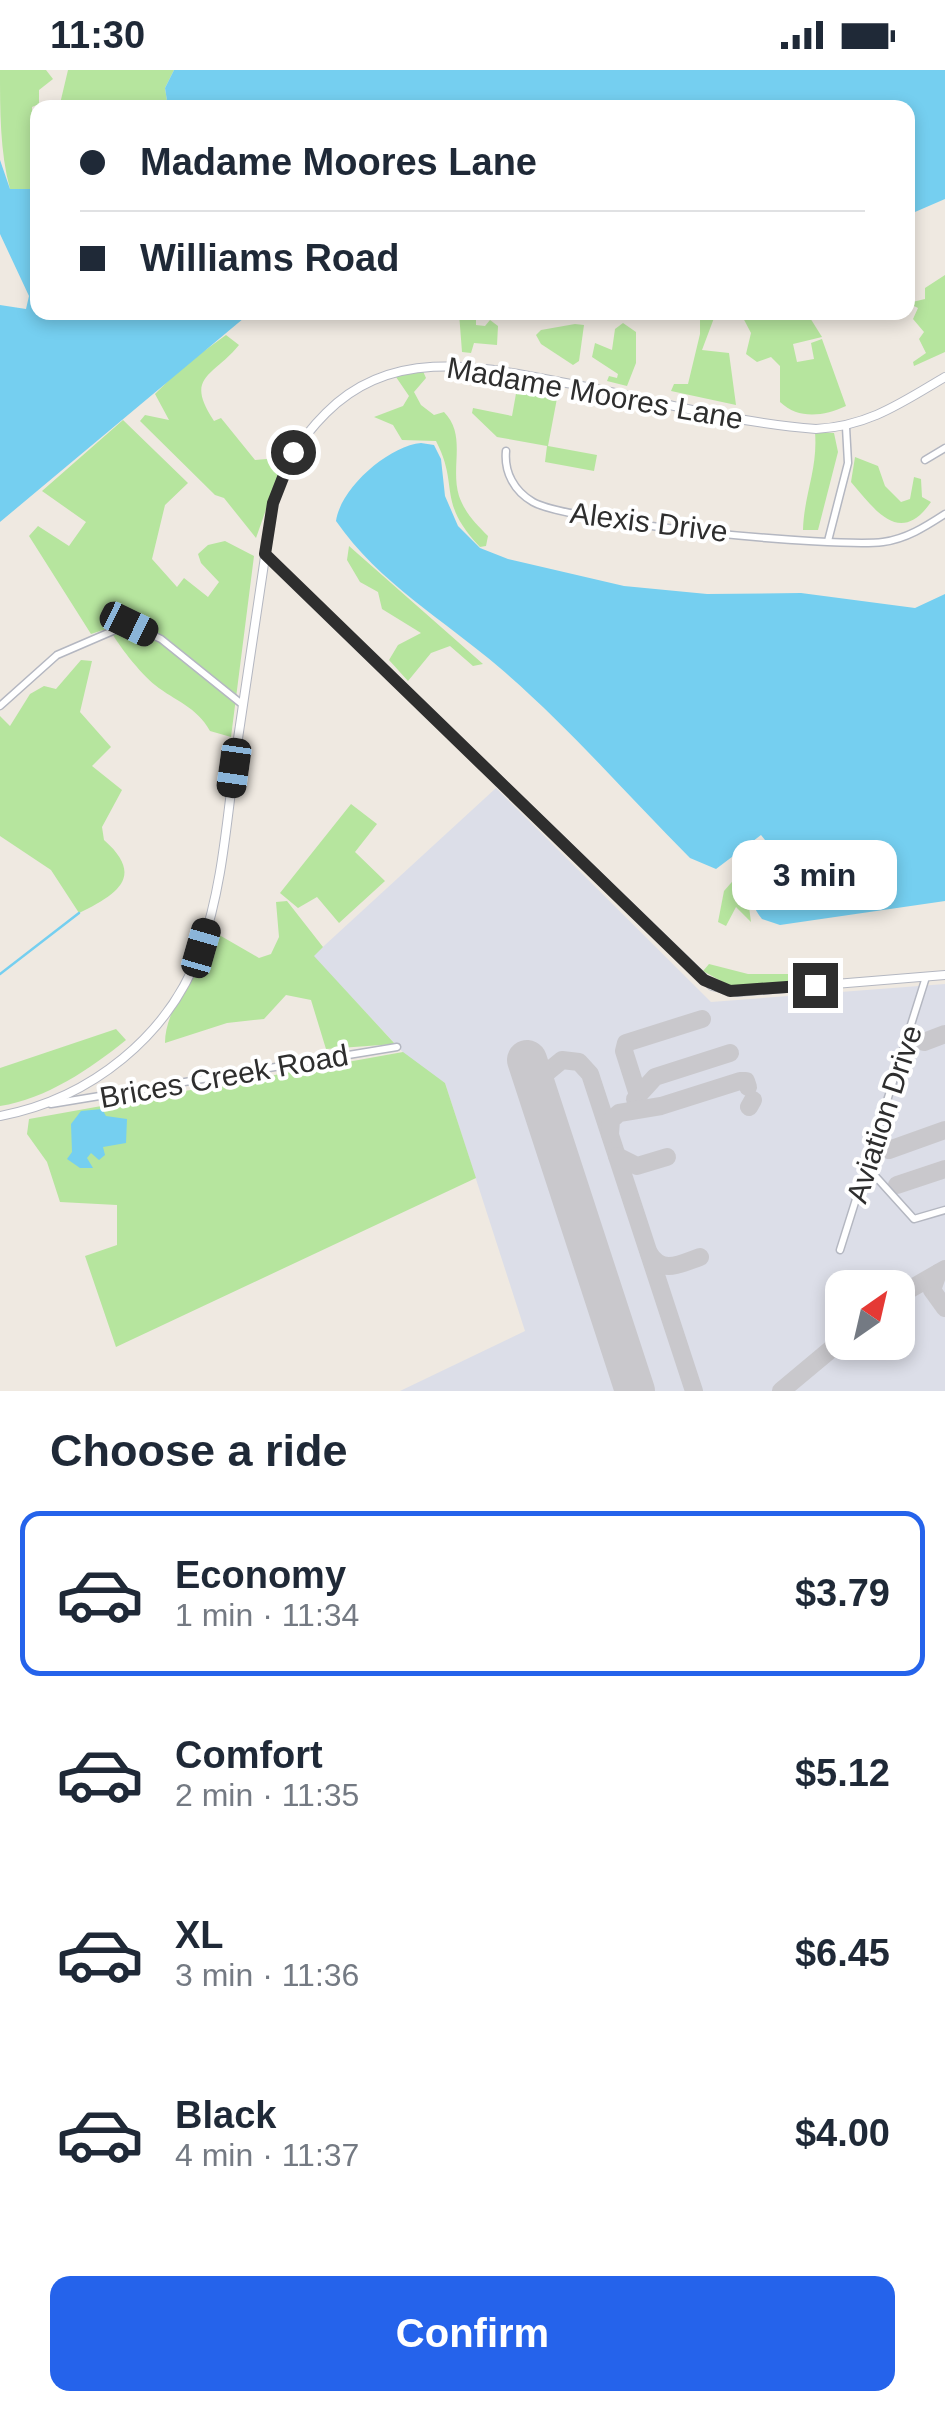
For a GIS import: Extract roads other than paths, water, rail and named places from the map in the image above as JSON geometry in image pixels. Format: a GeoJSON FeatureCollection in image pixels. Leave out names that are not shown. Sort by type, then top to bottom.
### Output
{"type":"FeatureCollection","features":[{"type":"Feature","properties":{"kind":"street","name":"Madame Moores Lane"},"geometry":{"type":"LineString","coordinates":[[0,1116],[50,1104],[112,1068],[134,1050],[172,1004],[195,963],[213,900],[278,485],[303,436],[340,398],[401,370],[466,365],[782,426],[846,427],[898,408],[945,377]]}},
{"type":"Feature","properties":{"kind":"street"},"geometry":{"type":"LineString","coordinates":[[828,541],[848,464],[846,427]]}},
{"type":"Feature","properties":{"kind":"street"},"geometry":{"type":"LineString","coordinates":[[925,460],[945,448]]}},
{"type":"Feature","properties":{"kind":"street","name":"Alexis Drive"},"geometry":{"type":"LineString","coordinates":[[506,451],[513,484],[525,497],[547,508],[720,532],[828,541],[893,540],[945,514]]}},
{"type":"Feature","properties":{"kind":"street"},"geometry":{"type":"LineString","coordinates":[[265,554],[704,980],[730,991],[945,975]]}},
{"type":"Feature","properties":{"kind":"street"},"geometry":{"type":"LineString","coordinates":[[0,706],[57,655],[129,624],[160,639],[242,704]]}},
{"type":"Feature","properties":{"kind":"street","name":"Aviation Drive"},"geometry":{"type":"LineString","coordinates":[[840,1250],[926,977]]}},
{"type":"Feature","properties":{"kind":"street","name":"Brices Creek Road"},"geometry":{"type":"LineString","coordinates":[[50,1104],[397,1047]]}},
{"type":"Feature","properties":{"kind":"street"},"geometry":{"type":"LineString","coordinates":[[868,1167],[914,1219],[945,1210]]}},
{"type":"Feature","properties":{"kind":"water"},"geometry":{"type":"Polygon","coordinates":[[[174,70],[945,70],[945,199],[915,212],[915,100],[167,100],[165,88],[174,70]]]}},
{"type":"Feature","properties":{"kind":"water"},"geometry":{"type":"Polygon","coordinates":[[[0,160],[10,189],[30,189],[30,320],[242,320],[0,522],[0,305],[26,309],[29,296],[0,234],[0,160]]]}},
{"type":"Feature","properties":{"kind":"water"},"geometry":{"type":"Polygon","coordinates":[[[421,443],[434,445],[441,459],[445,496],[458,526],[480,548],[508,559],[624,586],[707,594],[801,593],[915,608],[945,594],[945,901],[780,925],[762,919],[752,900],[751,882],[769,845],[761,835],[716,869],[690,858],[550,713],[392,582],[336,521],[347,495],[368,470],[395,452],[421,443]]]}},
{"type":"Feature","properties":{"kind":"water"},"geometry":{"type":"Polygon","coordinates":[[[102,1109],[106,1116],[127,1119],[126,1143],[103,1147],[105,1155],[99,1160],[91,1153],[87,1158],[93,1168],[80,1168],[67,1159],[72,1152],[71,1124],[81,1111],[102,1109]]]}},
{"type":"Feature","properties":{"kind":"waterway"},"geometry":{"type":"LineString","coordinates":[[0,974],[79,913]]}}]}
